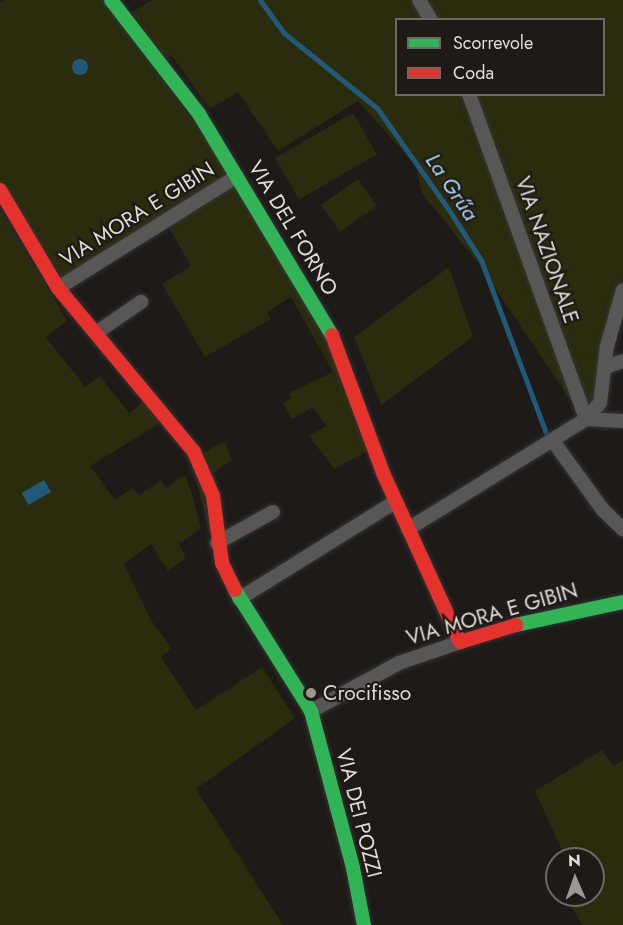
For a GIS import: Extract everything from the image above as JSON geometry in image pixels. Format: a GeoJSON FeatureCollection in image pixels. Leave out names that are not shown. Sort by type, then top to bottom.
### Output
{"type":"FeatureCollection","features":[{"type":"Feature","properties":{"kind":"street","name":"VIA DEL FORNO"},"geometry":{"type":"LineString","coordinates":[[111,0],[199,114],[331,332],[395,502],[438,588],[460,642]]}},
{"type":"Feature","properties":{"kind":"street"},"geometry":{"type":"LineString","coordinates":[[419,0],[430,18]]}},
{"type":"Feature","properties":{"kind":"street","name":"VIA NAZIONALE"},"geometry":{"type":"LineString","coordinates":[[470,96],[586,419]]}},
{"type":"Feature","properties":{"kind":"street","name":"VIA MORA E GIBIN"},"geometry":{"type":"LineString","coordinates":[[58,288],[237,176]]}},
{"type":"Feature","properties":{"kind":"street","name":"VIA MORA E GIBIN"},"geometry":{"type":"LineString","coordinates":[[0,190],[58,288],[162,410],[194,452],[213,496],[217,543],[239,599],[311,711],[399,663],[507,627],[623,602]]}},
{"type":"Feature","properties":{"kind":"street","name":"VIA NAZIONALE"},"geometry":{"type":"LineString","coordinates":[[408,529],[586,419],[600,403],[605,367],[623,290]]}},
{"type":"Feature","properties":{"kind":"street"},"geometry":{"type":"LineString","coordinates":[[96,333],[141,302]]}},
{"type":"Feature","properties":{"kind":"street"},"geometry":{"type":"LineString","coordinates":[[605,367],[623,361]]}},
{"type":"Feature","properties":{"kind":"street"},"geometry":{"type":"LineString","coordinates":[[586,419],[623,421]]}},
{"type":"Feature","properties":{"kind":"street"},"geometry":{"type":"LineString","coordinates":[[553,441],[603,510],[623,529]]}},
{"type":"Feature","properties":{"kind":"street"},"geometry":{"type":"LineString","coordinates":[[239,599],[395,502]]}},
{"type":"Feature","properties":{"kind":"street"},"geometry":{"type":"LineString","coordinates":[[217,543],[273,512]]}},
{"type":"Feature","properties":{"kind":"street","name":"VIA DEI POZZI"},"geometry":{"type":"LineString","coordinates":[[311,711],[353,868],[364,925]]}},
{"type":"Feature","properties":{"kind":"green space"},"geometry":{"type":"Polygon","coordinates":[[[5,0],[103,0],[233,175],[51,287],[0,194],[0,3],[5,0]]]}},
{"type":"Feature","properties":{"kind":"green space"},"geometry":{"type":"Polygon","coordinates":[[[152,0],[417,0],[429,18],[395,18],[395,96],[468,96],[583,419],[478,263],[422,193],[416,166],[358,101],[278,151],[238,92],[210,109],[171,55],[165,60],[132,12],[152,0]]]}},
{"type":"Feature","properties":{"kind":"green space"},"geometry":{"type":"Polygon","coordinates":[[[420,0],[623,0],[623,278],[597,403],[587,414],[471,96],[605,96],[605,18],[432,18],[420,0]]]}},
{"type":"Feature","properties":{"kind":"green space"},"geometry":{"type":"Polygon","coordinates":[[[353,113],[377,155],[299,200],[275,158],[353,113]]]}},
{"type":"Feature","properties":{"kind":"green space"},"geometry":{"type":"Polygon","coordinates":[[[358,179],[377,206],[340,232],[321,205],[358,179]]]}},
{"type":"Feature","properties":{"kind":"green space"},"geometry":{"type":"Polygon","coordinates":[[[236,181],[327,333],[368,451],[334,469],[309,436],[326,426],[313,407],[292,419],[283,403],[292,398],[289,393],[333,372],[291,297],[267,312],[271,319],[205,357],[162,284],[191,266],[168,226],[236,181]]]}},
{"type":"Feature","properties":{"kind":"green space"},"geometry":{"type":"Polygon","coordinates":[[[0,209],[67,321],[46,337],[85,387],[100,376],[129,413],[145,401],[159,424],[90,466],[115,500],[132,488],[139,495],[161,480],[166,488],[185,475],[191,491],[201,528],[179,544],[186,558],[168,571],[151,544],[124,564],[151,620],[172,649],[161,657],[196,710],[262,667],[295,718],[196,789],[283,925],[0,925],[0,209]]]}},
{"type":"Feature","properties":{"kind":"green space"},"geometry":{"type":"Polygon","coordinates":[[[449,267],[473,337],[381,405],[354,337],[449,267]]]}},
{"type":"Feature","properties":{"kind":"green space"},"geometry":{"type":"Polygon","coordinates":[[[224,441],[232,460],[209,476],[215,474],[221,541],[212,544],[191,460],[224,441]]]}},
{"type":"Feature","properties":{"kind":"green space"},"geometry":{"type":"Polygon","coordinates":[[[602,750],[613,766],[623,760],[623,925],[583,925],[571,907],[605,907],[605,847],[561,847],[535,791],[602,750]]]}},
{"type":"Feature","properties":{"kind":"water"},"geometry":{"type":"Polygon","coordinates":[[[80,59],[86,61],[88,67],[86,73],[80,75],[74,73],[72,67],[74,61],[80,59]]]}},
{"type":"Feature","properties":{"kind":"water"},"geometry":{"type":"Polygon","coordinates":[[[44,480],[51,492],[28,505],[21,493],[44,480]]]}},
{"type":"Feature","properties":{"kind":"waterway","name":"La Grűa"},"geometry":{"type":"LineString","coordinates":[[260,0],[284,33],[377,108],[449,210],[481,260],[548,438]]}},
{"type":"Feature","properties":{"kind":"traffic: fast"},"geometry":{"type":"LineString","coordinates":[[111,0],[199,114],[332,335]]}},
{"type":"Feature","properties":{"kind":"traffic: fast"},"geometry":{"type":"LineString","coordinates":[[235,590],[311,711],[353,868],[364,925]]}},
{"type":"Feature","properties":{"kind":"traffic: fast"},"geometry":{"type":"LineString","coordinates":[[516,625],[623,602]]}},
{"type":"Feature","properties":{"kind":"traffic: jam"},"geometry":{"type":"LineString","coordinates":[[0,190],[58,288],[194,452],[213,496],[222,563],[235,590]]}},
{"type":"Feature","properties":{"kind":"traffic: jam"},"geometry":{"type":"LineString","coordinates":[[332,335],[383,473],[460,642],[516,625]]}},
{"type":"Feature","properties":{"kind":"place","name":"Crocifisso"},"geometry":{"type":"Point","coordinates":[311,693]}}]}
